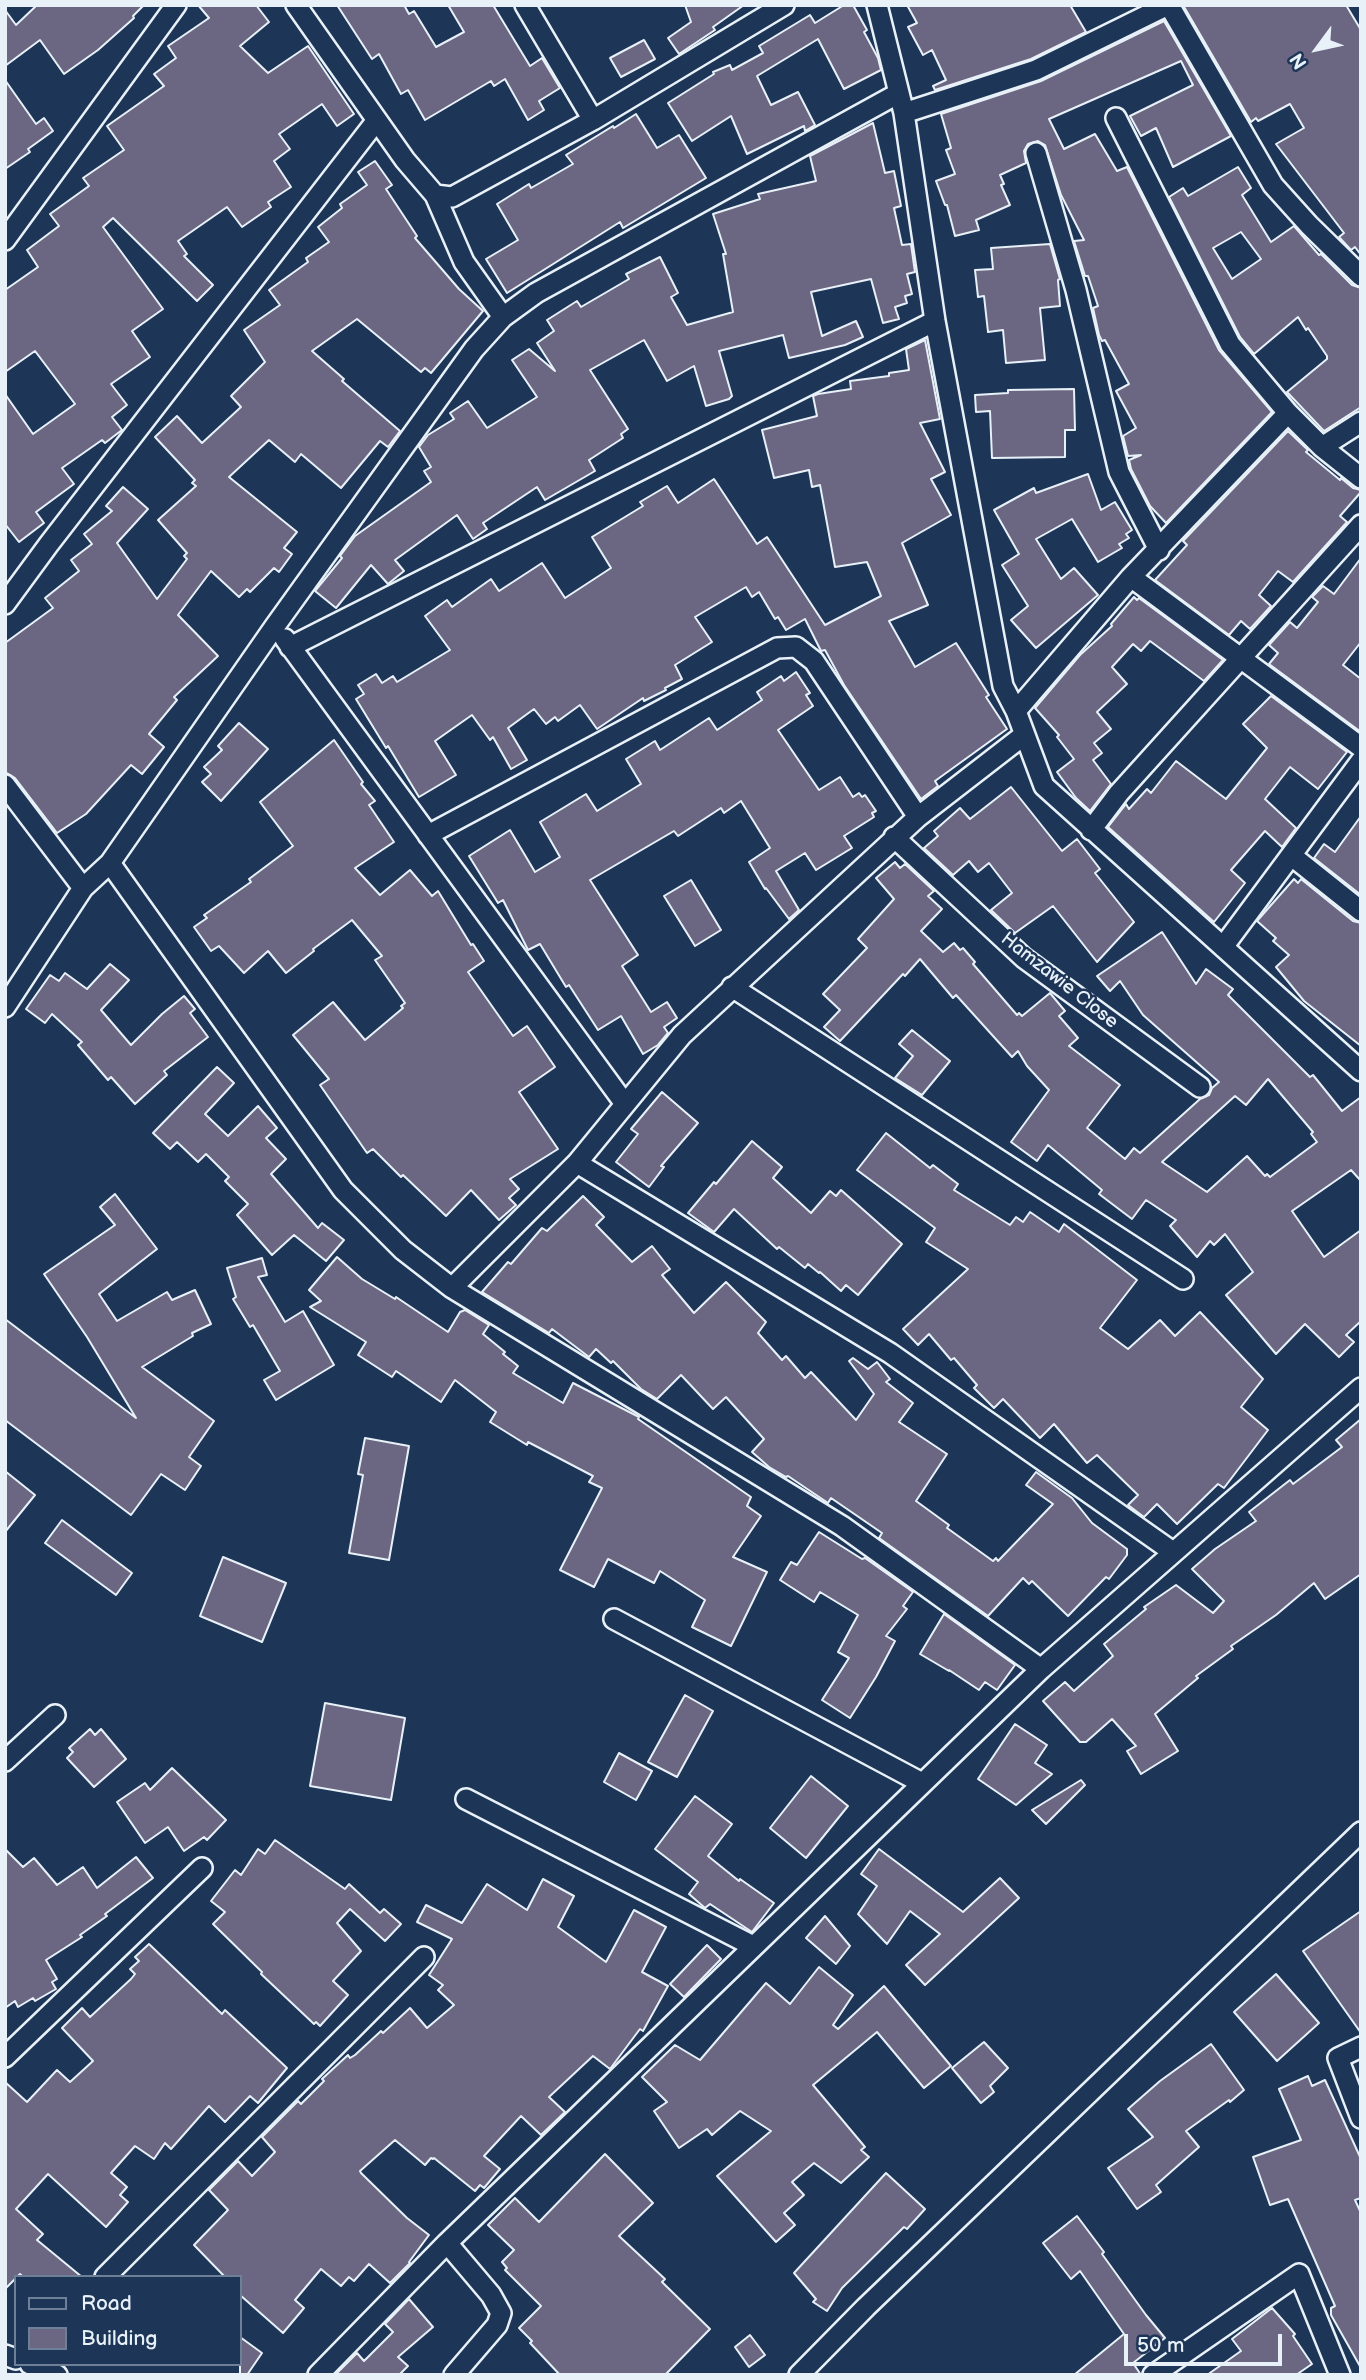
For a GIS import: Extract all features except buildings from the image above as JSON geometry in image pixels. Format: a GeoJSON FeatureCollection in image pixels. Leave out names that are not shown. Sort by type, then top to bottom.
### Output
{"type":"FeatureCollection","features":[{"type":"Feature","properties":{"kind":"street"},"geometry":{"type":"LineString","coordinates":[[5,240],[176,5]]}},
{"type":"Feature","properties":{"kind":"street"},"geometry":{"type":"LineString","coordinates":[[296,5],[405,160],[435,195],[464,262],[503,317]]}},
{"type":"Feature","properties":{"kind":"street"},"geometry":{"type":"LineString","coordinates":[[525,5],[593,120]]}},
{"type":"Feature","properties":{"kind":"street"},"geometry":{"type":"LineString","coordinates":[[435,195],[452,197],[593,120],[784,5]]}},
{"type":"Feature","properties":{"kind":"street"},"geometry":{"type":"LineString","coordinates":[[877,5],[904,113],[935,321],[1003,686],[1016,712],[1044,786],[1361,1071]]}},
{"type":"Feature","properties":{"kind":"street"},"geometry":{"type":"LineString","coordinates":[[904,113],[1036,70],[1168,5],[1273,185],[1361,276]]}},
{"type":"Feature","properties":{"kind":"street"},"geometry":{"type":"LineString","coordinates":[[5,1007],[83,888],[110,863],[275,626],[459,370],[503,317],[536,293],[899,93]]}},
{"type":"Feature","properties":{"kind":"street"},"geometry":{"type":"LineString","coordinates":[[1116,118],[1230,344],[1288,413],[1322,447],[1361,478]]}},
{"type":"Feature","properties":{"kind":"street"},"geometry":{"type":"LineString","coordinates":[[5,604],[377,120]]}},
{"type":"Feature","properties":{"kind":"street"},"geometry":{"type":"LineString","coordinates":[[1036,153],[1076,290],[1119,472],[1158,550]]}},
{"type":"Feature","properties":{"kind":"street"},"geometry":{"type":"LineString","coordinates":[[290,647],[935,321]]}},
{"type":"Feature","properties":{"kind":"street"},"geometry":{"type":"LineString","coordinates":[[1016,712],[1131,576],[1288,413]]}},
{"type":"Feature","properties":{"kind":"street"},"geometry":{"type":"LineString","coordinates":[[1322,447],[1361,422]]}},
{"type":"Feature","properties":{"kind":"street"},"geometry":{"type":"LineString","coordinates":[[1091,830],[1119,793],[1361,524]]}},
{"type":"Feature","properties":{"kind":"street"},"geometry":{"type":"LineString","coordinates":[[1131,576],[1239,659],[1361,747]]}},
{"type":"Feature","properties":{"kind":"street"},"geometry":{"type":"LineString","coordinates":[[275,626],[625,1104]]}},
{"type":"Feature","properties":{"kind":"street"},"geometry":{"type":"LineString","coordinates":[[428,835],[776,648],[796,647],[814,661],[918,817]]}},
{"type":"Feature","properties":{"kind":"street"},"geometry":{"type":"LineString","coordinates":[[452,1288],[578,1163],[681,1035],[894,837],[1024,735]]}},
{"type":"Feature","properties":{"kind":"street"},"geometry":{"type":"LineString","coordinates":[[1223,947],[1361,761]]}},
{"type":"Feature","properties":{"kind":"street"},"geometry":{"type":"LineString","coordinates":[[5,785],[83,888]]}},
{"type":"Feature","properties":{"kind":"street","name":"Hamzawie Close"},"geometry":{"type":"LineString","coordinates":[[894,837],[1024,958],[1200,1087]]}},
{"type":"Feature","properties":{"kind":"street"},"geometry":{"type":"LineString","coordinates":[[1292,856],[1361,911]]}},
{"type":"Feature","properties":{"kind":"street"},"geometry":{"type":"LineString","coordinates":[[110,863],[343,1190],[403,1250],[452,1288],[842,1526],[1041,1669]]}},
{"type":"Feature","properties":{"kind":"street"},"geometry":{"type":"LineString","coordinates":[[732,987],[1183,1279]]}},
{"type":"Feature","properties":{"kind":"street"},"geometry":{"type":"LineString","coordinates":[[578,1163],[890,1353],[1173,1552]]}},
{"type":"Feature","properties":{"kind":"street"},"geometry":{"type":"LineString","coordinates":[[318,2375],[447,2243],[752,1945],[1041,1669],[1361,1388]]}},
{"type":"Feature","properties":{"kind":"street"},"geometry":{"type":"LineString","coordinates":[[614,1619],[922,1783]]}},
{"type":"Feature","properties":{"kind":"street"},"geometry":{"type":"LineString","coordinates":[[5,1761],[55,1715]]}},
{"type":"Feature","properties":{"kind":"street"},"geometry":{"type":"LineString","coordinates":[[466,1799],[752,1945]]}},
{"type":"Feature","properties":{"kind":"street"},"geometry":{"type":"LineString","coordinates":[[799,2375],[876,2297],[1361,1832]]}},
{"type":"Feature","properties":{"kind":"street"},"geometry":{"type":"LineString","coordinates":[[5,2057],[202,1868]]}},
{"type":"Feature","properties":{"kind":"street"},"geometry":{"type":"LineString","coordinates":[[107,2275],[424,1957]]}},
{"type":"Feature","properties":{"kind":"street"},"geometry":{"type":"LineString","coordinates":[[1361,2047],[1338,2059],[1361,2118]]}},
{"type":"Feature","properties":{"kind":"street"},"geometry":{"type":"LineString","coordinates":[[447,2243],[491,2295],[501,2313],[497,2325],[454,2375]]}},
{"type":"Feature","properties":{"kind":"street"},"geometry":{"type":"LineString","coordinates":[[1153,2375],[1299,2274],[1340,2375]]}},
{"type":"Feature","properties":{"kind":"street"},"geometry":{"type":"LineString","coordinates":[[35,2366],[57,2375]]}}]}
